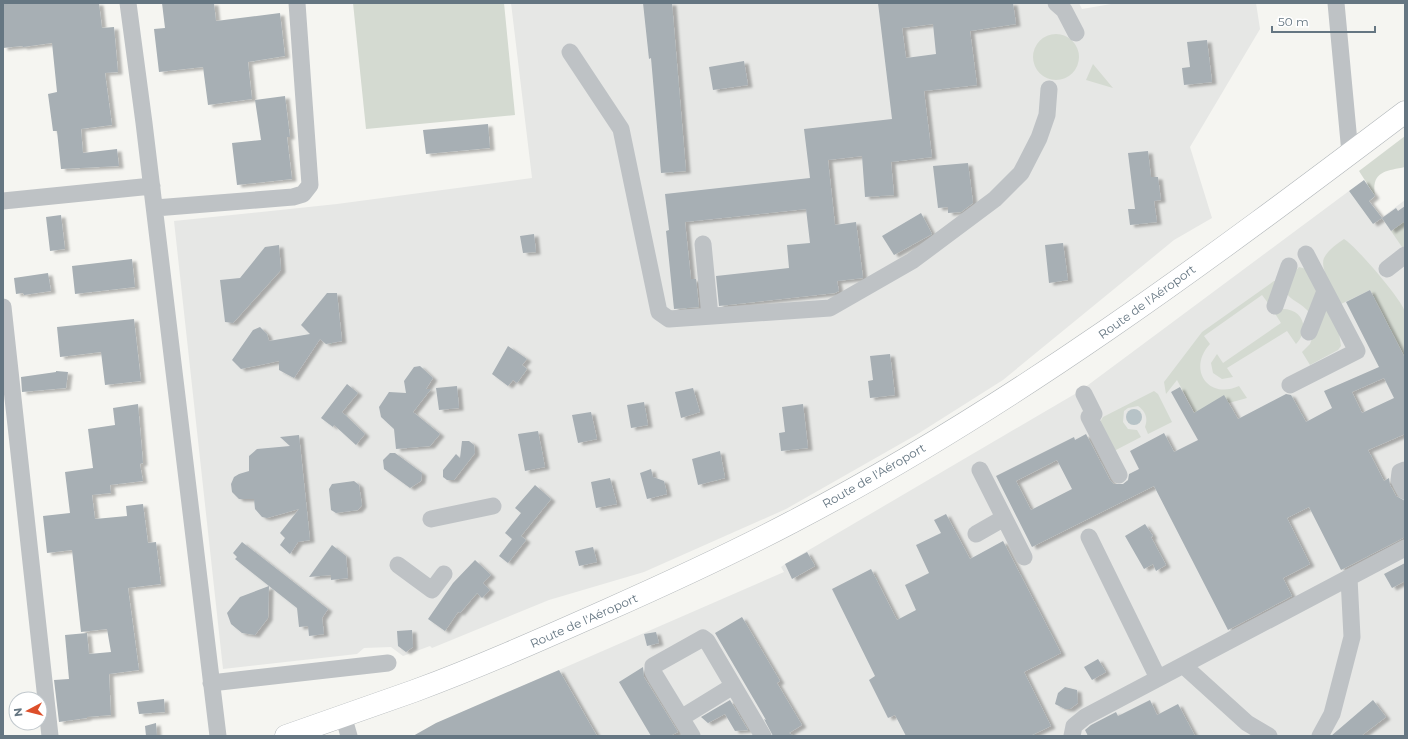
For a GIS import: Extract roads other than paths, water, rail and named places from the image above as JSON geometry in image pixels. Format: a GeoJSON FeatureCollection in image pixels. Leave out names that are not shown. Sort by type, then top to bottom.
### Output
{"type":"FeatureCollection","features":[{"type":"Feature","properties":{"kind":"main road","name":"Route de l'Aéroport"},"geometry":{"type":"LineString","coordinates":[[286,736],[413,691],[532,644],[672,581],[793,522],[931,444],[1011,395],[1088,344],[1350,154],[1405,112]]}},
{"type":"Feature","properties":{"kind":"street"},"geometry":{"type":"LineString","coordinates":[[128,3],[155,208],[218,736]]}},
{"type":"Feature","properties":{"kind":"street"},"geometry":{"type":"LineString","coordinates":[[155,208],[293,196],[303,194],[310,186],[297,3]]}},
{"type":"Feature","properties":{"kind":"street"},"geometry":{"type":"LineString","coordinates":[[1056,3],[1064,10],[1076,33]]}},
{"type":"Feature","properties":{"kind":"street"},"geometry":{"type":"LineString","coordinates":[[1336,3],[1350,154]]}},
{"type":"Feature","properties":{"kind":"street"},"geometry":{"type":"LineString","coordinates":[[570,52],[621,129],[659,312],[669,319],[830,308],[912,261],[995,199],[1021,173],[1039,138],[1047,115],[1050,89]]}},
{"type":"Feature","properties":{"kind":"street"},"geometry":{"type":"LineString","coordinates":[[3,201],[152,186]]}},
{"type":"Feature","properties":{"kind":"street"},"geometry":{"type":"LineString","coordinates":[[703,244],[710,316]]}},
{"type":"Feature","properties":{"kind":"street"},"geometry":{"type":"LineString","coordinates":[[1290,385],[1357,351],[1306,254]]}},
{"type":"Feature","properties":{"kind":"street"},"geometry":{"type":"LineString","coordinates":[[1387,269],[1405,255]]}},
{"type":"Feature","properties":{"kind":"street"},"geometry":{"type":"LineString","coordinates":[[1275,306],[1289,266]]}},
{"type":"Feature","properties":{"kind":"street"},"geometry":{"type":"LineString","coordinates":[[1309,332],[1325,291]]}},
{"type":"Feature","properties":{"kind":"street"},"geometry":{"type":"LineString","coordinates":[[3,307],[50,736]]}},
{"type":"Feature","properties":{"kind":"street"},"geometry":{"type":"LineString","coordinates":[[1084,394],[1119,475]]}},
{"type":"Feature","properties":{"kind":"street"},"geometry":{"type":"LineString","coordinates":[[980,470],[1024,557]]}},
{"type":"Feature","properties":{"kind":"street"},"geometry":{"type":"LineString","coordinates":[[1405,470],[1400,472],[1398,480],[1405,491]]}},
{"type":"Feature","properties":{"kind":"street"},"geometry":{"type":"LineString","coordinates":[[431,519],[493,506]]}},
{"type":"Feature","properties":{"kind":"street"},"geometry":{"type":"LineString","coordinates":[[976,534],[1004,518]]}},
{"type":"Feature","properties":{"kind":"street"},"geometry":{"type":"LineString","coordinates":[[1089,537],[1158,678]]}},
{"type":"Feature","properties":{"kind":"street"},"geometry":{"type":"LineString","coordinates":[[1072,736],[1074,726],[1085,717],[1405,548]]}},
{"type":"Feature","properties":{"kind":"street"},"geometry":{"type":"LineString","coordinates":[[398,565],[432,590],[444,574]]}},
{"type":"Feature","properties":{"kind":"street"},"geometry":{"type":"LineString","coordinates":[[1320,736],[1332,714],[1352,636],[1349,578]]}},
{"type":"Feature","properties":{"kind":"street"},"geometry":{"type":"LineString","coordinates":[[692,736],[653,672],[654,666],[670,655],[703,638],[707,641],[762,736]]}},
{"type":"Feature","properties":{"kind":"street"},"geometry":{"type":"LineString","coordinates":[[211,683],[388,663]]}},
{"type":"Feature","properties":{"kind":"street"},"geometry":{"type":"LineString","coordinates":[[1184,666],[1247,723],[1269,736]]}},
{"type":"Feature","properties":{"kind":"street"},"geometry":{"type":"LineString","coordinates":[[681,718],[733,686]]}},
{"type":"Feature","properties":{"kind":"street"},"geometry":{"type":"LineString","coordinates":[[343,715],[349,736]]}}]}
